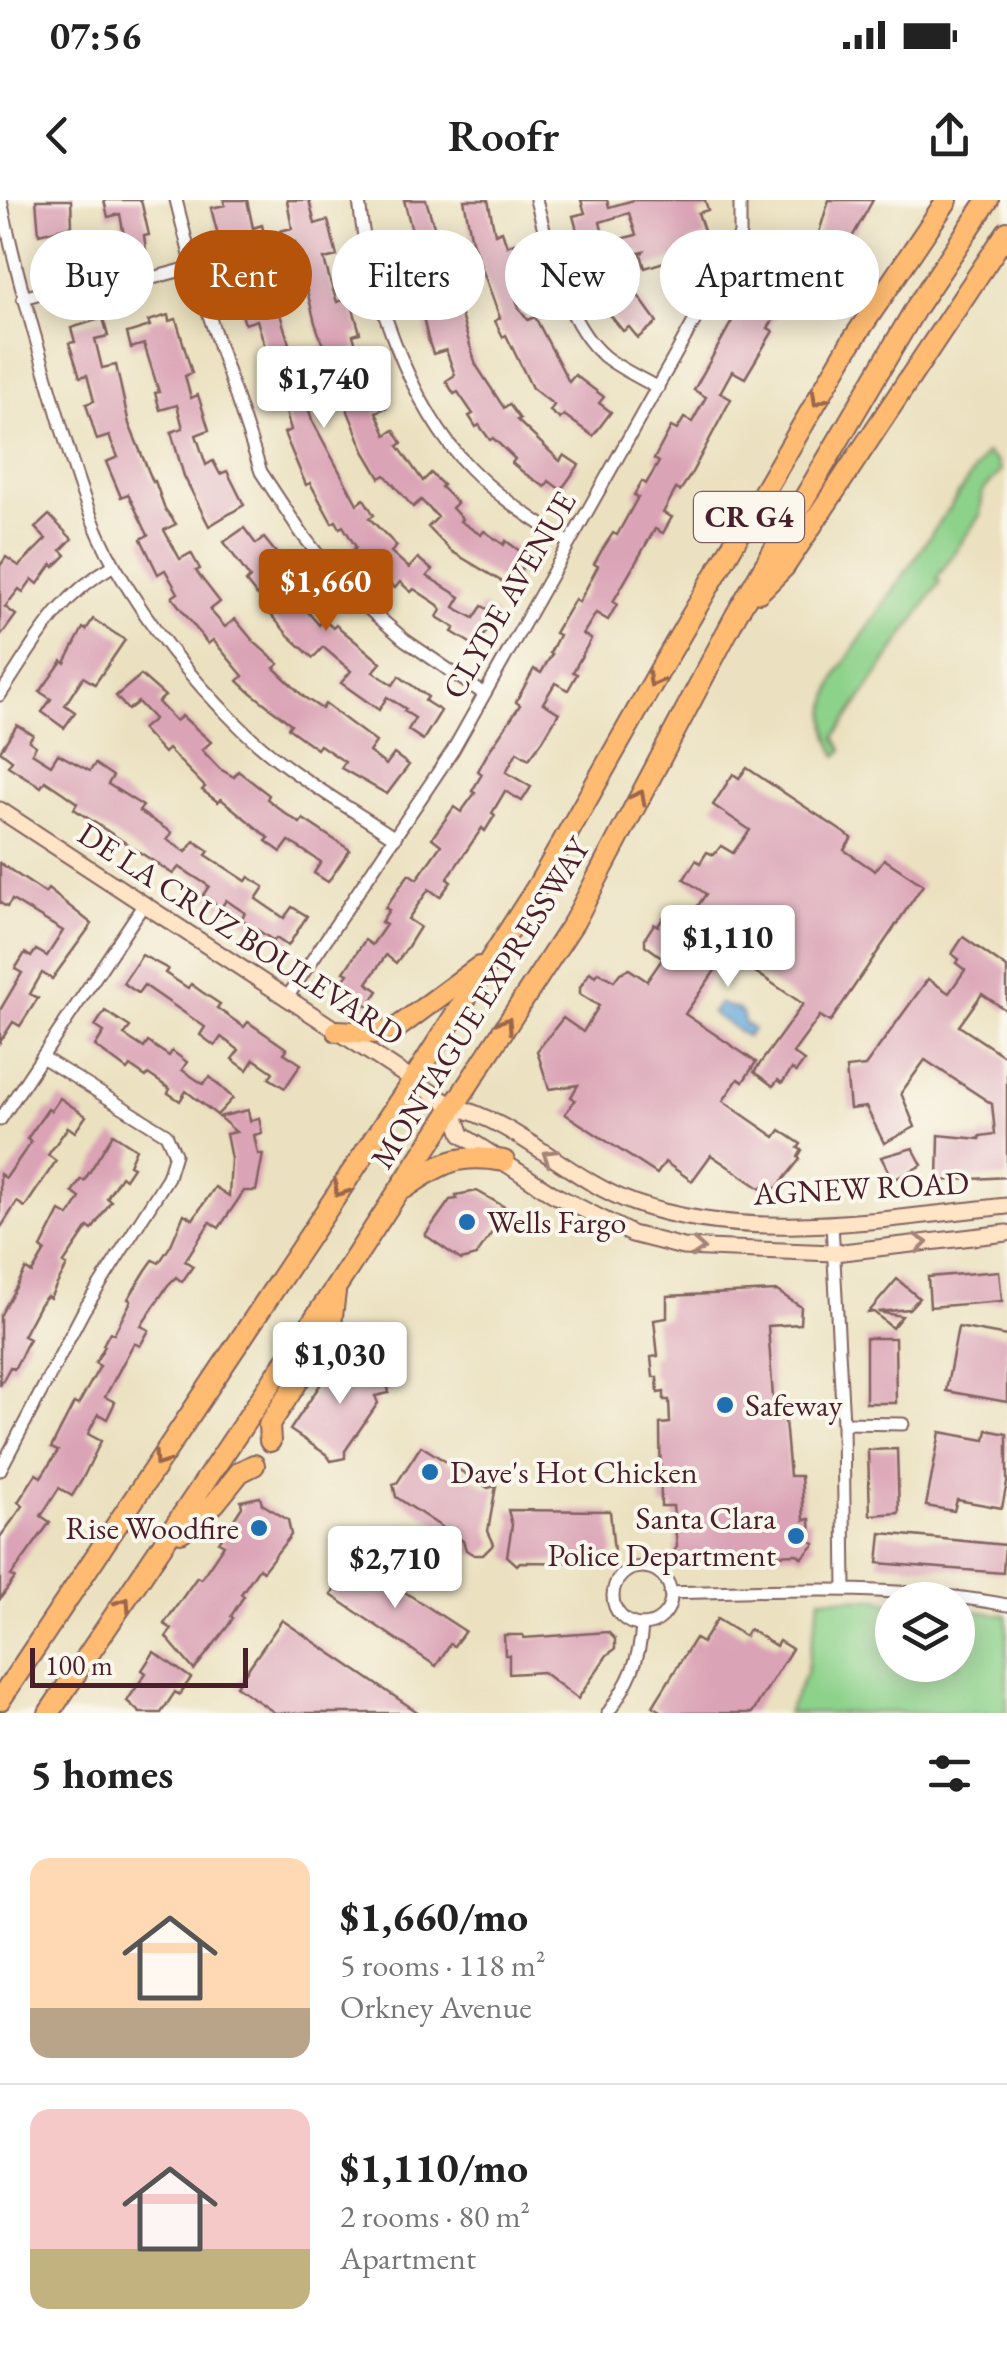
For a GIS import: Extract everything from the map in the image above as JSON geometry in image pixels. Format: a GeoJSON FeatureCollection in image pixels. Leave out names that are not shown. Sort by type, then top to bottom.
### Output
{"type":"FeatureCollection","features":[{"type":"Feature","properties":{"kind":"highway"},"geometry":{"type":"LineString","coordinates":[[850,344],[931,200]]}},
{"type":"Feature","properties":{"kind":"highway","name":"MONTAGUE EXPRESSWAY"},"geometry":{"type":"LineString","coordinates":[[0,1700],[414,1079],[565,842],[850,344],[947,200]]}},
{"type":"Feature","properties":{"kind":"highway","name":"MONTAGUE EXPRESSWAY"},"geometry":{"type":"LineString","coordinates":[[49,1713],[336,1287],[574,922],[736,615],[917,306],[988,200]]}},
{"type":"Feature","properties":{"kind":"highway"},"geometry":{"type":"LineString","coordinates":[[736,615],[784,567],[1007,232]]}},
{"type":"Feature","properties":{"kind":"highway"},"geometry":{"type":"LineString","coordinates":[[337,1030],[376,1033],[398,1027],[492,957]]}},
{"type":"Feature","properties":{"kind":"highway"},"geometry":{"type":"LineString","coordinates":[[396,1195],[432,1170],[458,1158],[504,1161]]}},
{"type":"Feature","properties":{"kind":"highway"},"geometry":{"type":"LineString","coordinates":[[270,1441],[269,1425],[330,1332],[336,1287]]}},
{"type":"Feature","properties":{"kind":"highway"},"geometry":{"type":"LineString","coordinates":[[161,1550],[215,1503],[240,1472],[254,1465]]}},
{"type":"Feature","properties":{"kind":"main road","name":"DE LA CRUZ BOULEVARD"},"geometry":{"type":"LineString","coordinates":[[0,810],[452,1106]]}},
{"type":"Feature","properties":{"kind":"main road","name":"AGNEW ROAD"},"geometry":{"type":"LineString","coordinates":[[452,1106],[462,1135],[553,1194],[632,1234],[683,1247],[834,1252],[1007,1233]]}},
{"type":"Feature","properties":{"kind":"main road","name":"AGNEW ROAD"},"geometry":{"type":"LineString","coordinates":[[452,1106],[486,1115],[593,1183],[634,1203],[708,1220],[832,1224],[1007,1206]]}},
{"type":"Feature","properties":{"kind":"street"},"geometry":{"type":"LineString","coordinates":[[1,200],[23,298],[82,490],[114,565],[183,667],[237,726],[287,767],[395,838]]}},
{"type":"Feature","properties":{"kind":"street"},"geometry":{"type":"LineString","coordinates":[[176,200],[183,230]]}},
{"type":"Feature","properties":{"kind":"street"},"geometry":{"type":"LineString","coordinates":[[358,200],[379,290],[401,359],[429,417],[469,468],[513,505],[569,542]]}},
{"type":"Feature","properties":{"kind":"street"},"geometry":{"type":"LineString","coordinates":[[536,200],[570,310],[585,335],[605,357],[658,388]]}},
{"type":"Feature","properties":{"kind":"street","name":"CLYDE AVENUE"},"geometry":{"type":"LineString","coordinates":[[286,998],[395,838],[484,694],[736,247],[740,200]]}},
{"type":"Feature","properties":{"kind":"street"},"geometry":{"type":"LineString","coordinates":[[23,298],[73,284],[138,282],[174,272]]}},
{"type":"Feature","properties":{"kind":"street"},"geometry":{"type":"LineString","coordinates":[[210,320],[261,472],[302,534],[342,587],[405,640],[484,694]]}},
{"type":"Feature","properties":{"kind":"street"},"geometry":{"type":"LineString","coordinates":[[0,695],[60,605],[86,581],[114,565]]}},
{"type":"Feature","properties":{"kind":"street"},"geometry":{"type":"LineString","coordinates":[[0,1120],[144,904]]}},
{"type":"Feature","properties":{"kind":"street"},"geometry":{"type":"LineString","coordinates":[[0,1470],[84,1310],[168,1177],[175,1154],[166,1134],[42,1057]]}},
{"type":"Feature","properties":{"kind":"street"},"geometry":{"type":"LineString","coordinates":[[832,1224],[843,1423],[846,1589]]}},
{"type":"Feature","properties":{"kind":"street"},"geometry":{"type":"LineString","coordinates":[[843,1423],[903,1424]]}},
{"type":"Feature","properties":{"kind":"street"},"geometry":{"type":"LineString","coordinates":[[644,1566],[660,1574],[670,1593],[666,1612],[659,1620],[642,1625],[624,1619],[616,1608],[613,1590],[624,1573],[644,1566]]}},
{"type":"Feature","properties":{"kind":"street"},"geometry":{"type":"LineString","coordinates":[[670,1593],[846,1589],[1007,1605]]}},
{"type":"Feature","properties":{"kind":"street"},"geometry":{"type":"LineString","coordinates":[[608,1713],[632,1676],[640,1655],[642,1625]]}},
{"type":"Feature","properties":{"kind":"green space"},"geometry":{"type":"Polygon","coordinates":[[[986,453],[1001,471],[983,491],[980,515],[937,578],[940,582],[835,737],[842,750],[837,756],[828,735],[826,714],[838,672],[986,453]]]}},
{"type":"Feature","properties":{"kind":"green space"},"geometry":{"type":"Polygon","coordinates":[[[820,1598],[875,1599],[875,1682],[975,1682],[975,1611],[1007,1615],[1007,1713],[787,1713],[806,1673],[820,1598]]]}},
{"type":"Feature","properties":{"kind":"water"},"geometry":{"type":"Polygon","coordinates":[[[719,1003],[741,1013],[744,1023],[753,1029],[747,1037],[712,1013],[719,1003]]]}},
{"type":"Feature","properties":{"kind":"building"},"geometry":{"type":"Polygon","coordinates":[[[36,200],[71,200],[72,226],[39,230],[36,200]]]}},
{"type":"Feature","properties":{"kind":"building"},"geometry":{"type":"Polygon","coordinates":[[[104,200],[141,200],[148,230],[123,230],[120,214],[108,217],[104,200]]]}},
{"type":"Feature","properties":{"kind":"building"},"geometry":{"type":"Polygon","coordinates":[[[224,200],[247,200],[253,228],[262,225],[263,230],[217,230],[211,208],[225,205],[224,200]]]}},
{"type":"Feature","properties":{"kind":"building"},"geometry":{"type":"Polygon","coordinates":[[[287,200],[309,200],[315,224],[328,220],[332,257],[324,259],[332,287],[332,320],[356,320],[360,333],[353,335],[357,349],[346,352],[359,379],[373,373],[387,407],[376,412],[386,435],[394,430],[402,443],[398,446],[423,481],[431,473],[443,485],[457,503],[452,508],[460,521],[504,545],[506,541],[528,557],[511,587],[451,551],[428,527],[438,517],[421,500],[413,507],[385,475],[380,478],[364,451],[315,323],[312,230],[284,230],[292,228],[287,200]]]}},
{"type":"Feature","properties":{"kind":"building"},"geometry":{"type":"Polygon","coordinates":[[[404,200],[426,200],[435,230],[412,230],[404,200]]]}},
{"type":"Feature","properties":{"kind":"building"},"geometry":{"type":"Polygon","coordinates":[[[464,200],[488,200],[495,234],[502,231],[505,240],[505,320],[537,320],[569,382],[575,375],[604,397],[599,403],[611,412],[593,436],[564,415],[560,419],[550,411],[554,405],[532,388],[495,321],[500,318],[485,277],[485,230],[470,230],[464,200]]]}},
{"type":"Feature","properties":{"kind":"building"},"geometry":{"type":"Polygon","coordinates":[[[581,200],[607,200],[609,207],[634,200],[705,200],[708,210],[698,213],[704,230],[660,230],[660,263],[645,268],[640,230],[634,230],[629,213],[600,222],[602,230],[577,230],[573,216],[585,213],[581,200]]]}},
{"type":"Feature","properties":{"kind":"building"},"geometry":{"type":"Polygon","coordinates":[[[829,200],[873,200],[856,230],[820,230],[829,200]]]}},
{"type":"Feature","properties":{"kind":"building"},"geometry":{"type":"Polygon","coordinates":[[[640,298],[657,322],[638,338],[629,327],[623,331],[614,320],[640,320],[640,298]]]}},
{"type":"Feature","properties":{"kind":"building"},"geometry":{"type":"Polygon","coordinates":[[[168,315],[169,321],[176,320],[192,373],[185,376],[191,398],[198,395],[209,430],[196,435],[206,465],[213,461],[220,474],[227,471],[244,505],[209,526],[184,476],[171,432],[183,428],[177,405],[160,410],[155,393],[159,392],[144,344],[131,348],[127,333],[150,326],[148,321],[168,315]]]}},
{"type":"Feature","properties":{"kind":"building"},"geometry":{"type":"Polygon","coordinates":[[[104,320],[108,336],[95,339],[102,368],[116,365],[129,424],[165,509],[176,524],[164,530],[180,559],[191,553],[200,569],[196,571],[220,602],[210,610],[225,627],[235,619],[279,664],[274,668],[304,697],[322,709],[325,704],[376,742],[369,752],[386,765],[394,754],[409,765],[387,794],[341,768],[345,762],[320,745],[317,749],[288,728],[291,724],[238,681],[243,676],[213,640],[208,644],[172,597],[178,593],[165,570],[158,574],[141,539],[148,535],[128,494],[121,497],[106,462],[118,457],[109,436],[97,440],[86,404],[94,401],[87,375],[80,377],[69,343],[75,342],[71,328],[104,320]]]}},
{"type":"Feature","properties":{"kind":"building"},"geometry":{"type":"Polygon","coordinates":[[[257,320],[282,320],[312,420],[357,504],[364,499],[374,515],[369,518],[397,546],[391,552],[409,568],[418,558],[432,570],[427,576],[460,597],[454,607],[474,618],[482,606],[496,614],[477,647],[437,617],[441,610],[438,605],[400,582],[395,588],[376,572],[354,549],[343,526],[332,523],[310,483],[306,485],[284,433],[291,430],[283,401],[268,405],[256,368],[270,364],[257,320]]]}},
{"type":"Feature","properties":{"kind":"building"},"geometry":{"type":"Polygon","coordinates":[[[424,320],[462,320],[476,365],[504,408],[509,404],[520,419],[517,420],[560,461],[564,455],[579,465],[561,490],[549,481],[545,487],[524,473],[512,463],[515,459],[493,438],[490,440],[479,425],[476,427],[469,416],[473,414],[446,381],[455,375],[446,350],[433,354],[424,320]]]}},
{"type":"Feature","properties":{"kind":"building"},"geometry":{"type":"Polygon","coordinates":[[[733,320],[773,320],[768,328],[773,331],[745,378],[732,371],[720,393],[731,399],[690,476],[680,491],[676,489],[663,513],[672,517],[663,533],[655,529],[613,602],[617,604],[608,620],[596,613],[583,634],[591,639],[568,690],[555,683],[543,703],[559,713],[529,759],[517,752],[506,772],[531,787],[522,801],[505,791],[492,813],[495,815],[447,879],[451,882],[440,897],[429,889],[408,919],[420,927],[407,948],[396,963],[386,955],[367,983],[378,991],[368,1006],[339,986],[348,974],[344,972],[365,940],[372,945],[386,925],[381,922],[389,910],[385,908],[409,874],[417,879],[441,845],[432,838],[454,807],[461,812],[475,793],[472,791],[482,774],[478,771],[520,705],[516,702],[534,669],[541,673],[552,654],[559,635],[555,633],[575,599],[579,602],[598,566],[594,564],[613,533],[617,535],[638,497],[634,495],[642,481],[646,484],[659,462],[654,459],[671,427],[677,430],[684,418],[692,422],[706,397],[694,390],[733,320]]]}},
{"type":"Feature","properties":{"kind":"building"},"geometry":{"type":"Polygon","coordinates":[[[49,515],[72,539],[61,550],[66,555],[54,567],[52,564],[38,584],[32,579],[23,592],[19,589],[5,607],[16,615],[0,637],[0,566],[6,557],[19,566],[46,539],[35,528],[49,515]]]}},
{"type":"Feature","properties":{"kind":"building"},"geometry":{"type":"Polygon","coordinates":[[[244,528],[256,544],[264,538],[297,579],[292,584],[306,601],[302,605],[319,625],[323,619],[333,628],[336,625],[381,663],[373,672],[393,685],[399,676],[441,711],[423,740],[408,730],[415,718],[406,709],[387,697],[379,710],[341,683],[351,671],[323,647],[313,658],[271,615],[283,605],[268,587],[257,596],[246,582],[250,578],[224,542],[244,528]]]}},
{"type":"Feature","properties":{"kind":"building"},"geometry":{"type":"Polygon","coordinates":[[[93,619],[125,640],[95,684],[83,677],[65,705],[75,712],[64,728],[42,712],[51,699],[40,692],[62,661],[65,663],[83,628],[86,630],[93,619]]]}},
{"type":"Feature","properties":{"kind":"building"},"geometry":{"type":"Polygon","coordinates":[[[141,675],[165,696],[158,702],[176,721],[182,716],[211,742],[202,750],[220,769],[234,777],[238,771],[286,814],[300,823],[303,819],[350,850],[328,882],[314,873],[321,862],[289,841],[281,852],[266,841],[269,838],[221,799],[218,802],[202,790],[205,787],[168,749],[164,753],[142,729],[154,719],[138,702],[128,710],[116,696],[141,675]]]}},
{"type":"Feature","properties":{"kind":"building"},"geometry":{"type":"Polygon","coordinates":[[[17,725],[33,735],[29,741],[36,746],[32,753],[51,765],[58,754],[90,771],[95,764],[113,776],[108,784],[143,806],[139,811],[172,833],[167,840],[186,852],[194,841],[209,851],[206,855],[246,881],[249,877],[264,887],[256,899],[284,918],[292,907],[307,916],[288,946],[241,919],[245,913],[226,900],[221,908],[203,895],[209,886],[179,867],[173,874],[74,809],[77,803],[45,781],[41,787],[8,766],[12,760],[0,751],[17,725]]]}},
{"type":"Feature","properties":{"kind":"building"},"geometry":{"type":"Polygon","coordinates":[[[747,768],[852,838],[844,850],[875,871],[884,859],[923,885],[830,1022],[820,1016],[793,1053],[804,1061],[782,1083],[778,1080],[773,1086],[754,1072],[803,1004],[727,953],[685,1014],[756,1062],[723,1101],[775,1137],[780,1130],[801,1144],[800,1159],[776,1189],[772,1186],[770,1190],[764,1186],[761,1189],[711,1155],[692,1181],[665,1162],[657,1174],[565,1114],[575,1100],[571,1097],[578,1085],[549,1089],[537,1051],[563,1018],[583,1032],[599,1006],[580,994],[590,972],[614,981],[629,969],[647,981],[663,958],[645,945],[654,924],[658,926],[665,915],[671,919],[678,909],[690,917],[706,894],[684,879],[696,860],[700,863],[707,852],[714,855],[721,846],[733,853],[750,830],[713,805],[733,774],[739,778],[747,768]]]}},
{"type":"Feature","properties":{"kind":"building"},"geometry":{"type":"Polygon","coordinates":[[[0,863],[45,893],[48,889],[92,924],[52,979],[42,973],[30,994],[38,998],[20,1026],[13,1022],[0,1042],[0,1010],[22,973],[15,969],[25,953],[31,957],[36,950],[47,956],[63,931],[12,900],[7,907],[0,903],[0,863]]]}},
{"type":"Feature","properties":{"kind":"building"},"geometry":{"type":"Polygon","coordinates":[[[963,937],[1007,968],[1007,1011],[982,994],[959,1026],[1007,1058],[1007,1177],[938,1181],[939,1135],[980,1139],[995,1134],[992,1104],[925,1060],[901,1093],[915,1127],[884,1143],[866,1107],[850,1109],[846,1068],[865,1066],[928,979],[949,993],[965,970],[952,954],[963,937]]]}},
{"type":"Feature","properties":{"kind":"building"},"geometry":{"type":"Polygon","coordinates":[[[142,955],[168,969],[165,973],[188,988],[191,984],[220,1004],[217,1008],[244,1027],[248,1022],[287,1049],[284,1053],[301,1064],[285,1088],[269,1078],[273,1072],[254,1059],[247,1070],[232,1059],[239,1050],[221,1037],[215,1046],[200,1035],[205,1027],[144,985],[138,993],[123,983],[142,955]]]}},
{"type":"Feature","properties":{"kind":"building"},"geometry":{"type":"Polygon","coordinates":[[[105,1011],[130,1027],[124,1035],[144,1048],[148,1042],[169,1056],[172,1051],[187,1062],[182,1070],[203,1084],[210,1077],[233,1098],[217,1115],[186,1091],[180,1101],[148,1074],[146,1077],[130,1066],[127,1070],[95,1046],[104,1032],[95,1026],[105,1011]]]}},
{"type":"Feature","properties":{"kind":"building"},"geometry":{"type":"Polygon","coordinates":[[[60,1098],[86,1116],[75,1132],[68,1127],[48,1155],[56,1161],[25,1207],[17,1202],[0,1229],[0,1174],[6,1178],[31,1142],[27,1139],[60,1098]]]}},
{"type":"Feature","properties":{"kind":"building"},"geometry":{"type":"Polygon","coordinates":[[[248,1110],[250,1121],[259,1118],[262,1133],[254,1135],[258,1154],[263,1154],[256,1191],[244,1191],[219,1228],[210,1222],[185,1261],[193,1266],[182,1282],[176,1277],[168,1285],[141,1326],[149,1330],[140,1346],[134,1343],[105,1397],[115,1402],[107,1419],[98,1414],[88,1434],[101,1441],[82,1480],[72,1496],[59,1488],[41,1516],[50,1522],[11,1576],[15,1578],[0,1599],[0,1537],[23,1506],[18,1502],[36,1474],[41,1477],[58,1451],[51,1448],[74,1403],[78,1405],[100,1366],[95,1363],[103,1345],[110,1332],[114,1334],[131,1301],[128,1299],[146,1270],[153,1260],[159,1263],[184,1214],[193,1219],[215,1187],[229,1196],[231,1159],[226,1134],[236,1132],[219,1117],[248,1110]]]}},
{"type":"Feature","properties":{"kind":"building"},"geometry":{"type":"Polygon","coordinates":[[[113,1134],[136,1149],[129,1165],[133,1167],[125,1179],[121,1176],[107,1198],[111,1201],[92,1230],[88,1227],[63,1264],[67,1266],[50,1298],[47,1296],[40,1304],[23,1336],[29,1339],[21,1356],[0,1386],[0,1316],[26,1269],[32,1273],[45,1251],[41,1248],[60,1211],[69,1216],[80,1198],[72,1192],[81,1179],[84,1181],[113,1134]]]}},
{"type":"Feature","properties":{"kind":"building"},"geometry":{"type":"Polygon","coordinates":[[[913,1148],[922,1165],[893,1180],[881,1157],[913,1148]]]}},
{"type":"Feature","properties":{"kind":"building","name":"Wells Fargo"},"geometry":{"type":"Polygon","coordinates":[[[477,1191],[508,1209],[476,1256],[461,1260],[425,1235],[450,1200],[477,1191]]]}},
{"type":"Feature","properties":{"kind":"building"},"geometry":{"type":"Polygon","coordinates":[[[999,1271],[1002,1301],[930,1307],[928,1277],[999,1271]]]}},
{"type":"Feature","properties":{"kind":"building"},"geometry":{"type":"Polygon","coordinates":[[[897,1279],[919,1298],[909,1309],[878,1312],[902,1316],[892,1328],[874,1312],[868,1313],[897,1279]]]}},
{"type":"Feature","properties":{"kind":"building","name":"Safeway"},"geometry":{"type":"Polygon","coordinates":[[[777,1291],[801,1307],[800,1324],[768,1326],[773,1398],[784,1409],[790,1476],[801,1476],[804,1520],[810,1519],[811,1541],[815,1544],[802,1558],[797,1554],[691,1558],[687,1562],[674,1551],[677,1547],[673,1506],[661,1506],[660,1424],[670,1423],[669,1400],[664,1400],[664,1392],[658,1393],[657,1377],[653,1377],[651,1357],[658,1356],[654,1320],[667,1318],[667,1296],[777,1291]]]}},
{"type":"Feature","properties":{"kind":"building"},"geometry":{"type":"Polygon","coordinates":[[[958,1327],[1007,1336],[1007,1402],[946,1391],[958,1327]]]}},
{"type":"Feature","properties":{"kind":"building"},"geometry":{"type":"Polygon","coordinates":[[[866,1338],[895,1338],[896,1403],[866,1403],[866,1338]]]}},
{"type":"Feature","properties":{"kind":"building"},"geometry":{"type":"Polygon","coordinates":[[[342,1352],[380,1378],[386,1376],[389,1393],[375,1396],[378,1403],[345,1451],[345,1458],[331,1461],[290,1430],[342,1352]]]}},
{"type":"Feature","properties":{"kind":"building"},"geometry":{"type":"Polygon","coordinates":[[[987,1430],[1007,1434],[1007,1483],[1002,1508],[957,1500],[954,1511],[926,1506],[940,1432],[985,1440],[987,1430]]]}},
{"type":"Feature","properties":{"kind":"building"},"geometry":{"type":"Polygon","coordinates":[[[421,1446],[488,1488],[496,1486],[488,1531],[494,1544],[483,1555],[466,1550],[463,1541],[396,1497],[393,1484],[421,1446]]]}},
{"type":"Feature","properties":{"kind":"building"},"geometry":{"type":"Polygon","coordinates":[[[897,1449],[899,1513],[870,1515],[868,1450],[897,1449]]]}},
{"type":"Feature","properties":{"kind":"building"},"geometry":{"type":"Polygon","coordinates":[[[260,1497],[262,1504],[288,1520],[291,1535],[263,1571],[259,1568],[241,1594],[244,1596],[228,1626],[194,1670],[166,1637],[172,1629],[164,1624],[224,1545],[219,1542],[242,1507],[241,1501],[260,1497]]]}},
{"type":"Feature","properties":{"kind":"building"},"geometry":{"type":"Polygon","coordinates":[[[508,1510],[610,1511],[614,1552],[604,1563],[517,1565],[507,1556],[512,1525],[508,1510]]]}},
{"type":"Feature","properties":{"kind":"building"},"geometry":{"type":"Polygon","coordinates":[[[881,1533],[1005,1545],[1003,1573],[878,1563],[881,1533]]]}},
{"type":"Feature","properties":{"kind":"building"},"geometry":{"type":"Polygon","coordinates":[[[359,1553],[363,1565],[465,1631],[454,1646],[450,1644],[436,1666],[331,1595],[344,1575],[341,1556],[359,1553]]]}},
{"type":"Feature","properties":{"kind":"building"},"geometry":{"type":"Polygon","coordinates":[[[717,1619],[745,1636],[749,1629],[776,1646],[779,1641],[792,1649],[752,1713],[664,1713],[653,1706],[695,1638],[702,1643],[717,1619]]]}},
{"type":"Feature","properties":{"kind":"building"},"geometry":{"type":"Polygon","coordinates":[[[282,1620],[419,1713],[275,1713],[236,1686],[282,1620]]]}},
{"type":"Feature","properties":{"kind":"building"},"geometry":{"type":"Polygon","coordinates":[[[608,1632],[615,1639],[615,1649],[578,1699],[543,1672],[509,1674],[504,1635],[524,1638],[608,1632]]]}},
{"type":"Feature","properties":{"kind":"building"},"geometry":{"type":"Polygon","coordinates":[[[154,1652],[191,1678],[179,1695],[175,1692],[161,1713],[140,1713],[127,1701],[146,1673],[142,1670],[154,1652]]]}},
{"type":"Feature","properties":{"kind":"place","name":"Wells Fargo"},"geometry":{"type":"Point","coordinates":[467,1222]}},
{"type":"Feature","properties":{"kind":"place","name":"Safeway"},"geometry":{"type":"Point","coordinates":[725,1405]}},
{"type":"Feature","properties":{"kind":"place","name":"Dave's Hot Chicken"},"geometry":{"type":"Point","coordinates":[430,1472]}},
{"type":"Feature","properties":{"kind":"place","name":"Rise Woodfire"},"geometry":{"type":"Point","coordinates":[259,1528]}},
{"type":"Feature","properties":{"kind":"place","name":"Santa Clara Police Department"},"geometry":{"type":"Point","coordinates":[796,1536]}}]}
